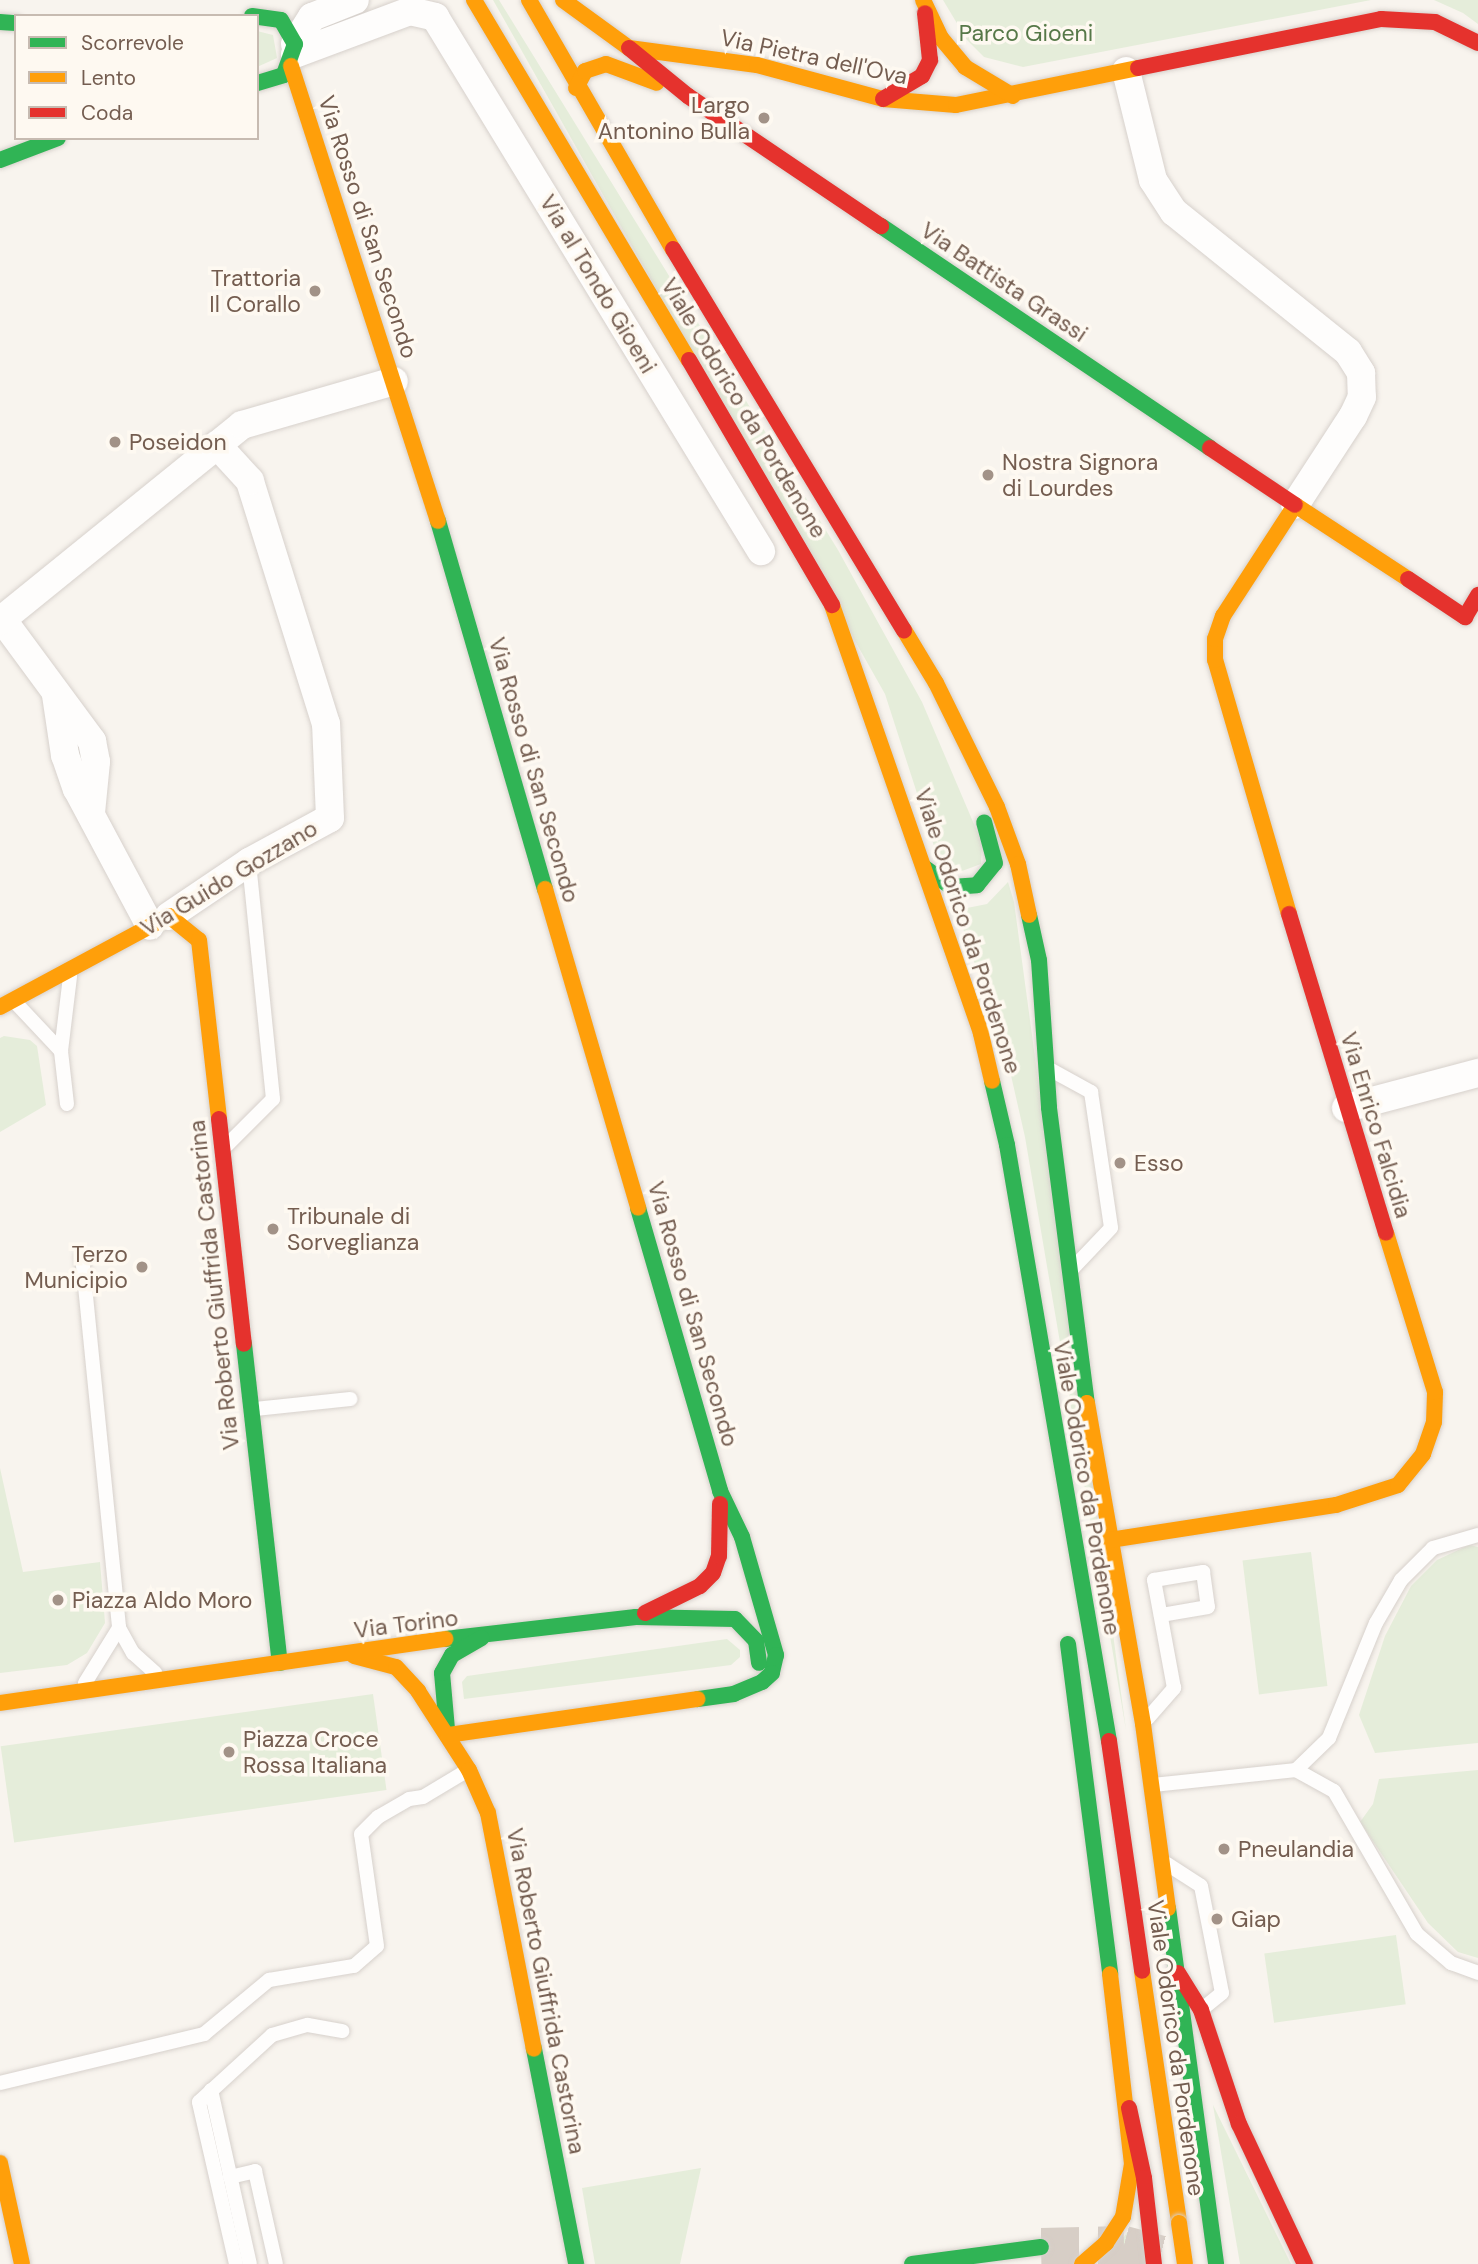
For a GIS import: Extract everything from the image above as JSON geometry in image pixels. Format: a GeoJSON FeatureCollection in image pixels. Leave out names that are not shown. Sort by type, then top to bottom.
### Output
{"type":"FeatureCollection","features":[{"type":"Feature","properties":{"kind":"main road","name":"Viale Odorico da Pordenone"},"geometry":{"type":"LineString","coordinates":[[529,0],[576,88],[936,683],[997,807],[1018,864],[1039,960],[1047,1068],[1072,1269],[1077,1345],[1143,1724],[1211,2216]]}},
{"type":"Feature","properties":{"kind":"main road","name":"Via Pietra dell'Ova"},"geometry":{"type":"LineString","coordinates":[[563,0],[629,48],[723,60],[883,99],[956,105],[1013,96],[1381,19],[1435,22],[1478,43]]}},
{"type":"Feature","properties":{"kind":"main road"},"geometry":{"type":"LineString","coordinates":[[923,0],[941,38],[965,67],[1013,96]]}},
{"type":"Feature","properties":{"kind":"main road"},"geometry":{"type":"LineString","coordinates":[[883,99],[922,76],[930,60],[923,0]]}},
{"type":"Feature","properties":{"kind":"main road"},"geometry":{"type":"LineString","coordinates":[[259,15],[290,5]]}},
{"type":"Feature","properties":{"kind":"main road","name":"Viale Odorico da Pordenone"},"geometry":{"type":"LineString","coordinates":[[461,7],[791,530],[839,617],[925,868],[992,1076],[1110,1749],[1185,2264]]}},
{"type":"Feature","properties":{"kind":"main road"},"geometry":{"type":"LineString","coordinates":[[259,15],[286,26],[293,55],[275,80],[259,83]]}},
{"type":"Feature","properties":{"kind":"main road"},"geometry":{"type":"LineString","coordinates":[[629,48],[688,96]]}},
{"type":"Feature","properties":{"kind":"main road","name":"Via Rosso di San Secondo"},"geometry":{"type":"LineString","coordinates":[[293,55],[394,381],[720,1491]]}},
{"type":"Feature","properties":{"kind":"main road"},"geometry":{"type":"LineString","coordinates":[[576,88],[585,71],[606,64],[688,96]]}},
{"type":"Feature","properties":{"kind":"main road","name":"Via Battista Grassi"},"geometry":{"type":"LineString","coordinates":[[688,96],[1472,622]]}},
{"type":"Feature","properties":{"kind":"main road"},"geometry":{"type":"LineString","coordinates":[[0,160],[53,140]]}},
{"type":"Feature","properties":{"kind":"main road","name":"Via Enrico Falcidia"},"geometry":{"type":"LineString","coordinates":[[1110,1540],[1336,1505],[1398,1485],[1423,1454],[1434,1422],[1435,1392],[1346,1108],[1215,660],[1214,639],[1223,616],[1295,505]]}},
{"type":"Feature","properties":{"kind":"main road"},"geometry":{"type":"LineString","coordinates":[[1472,622],[1478,594]]}},
{"type":"Feature","properties":{"kind":"main road"},"geometry":{"type":"LineString","coordinates":[[925,868],[934,879],[964,889],[977,885],[995,863],[936,683]]}},
{"type":"Feature","properties":{"kind":"main road","name":"Via Guido Gozzano"},"geometry":{"type":"LineString","coordinates":[[6,1004],[159,921]]}},
{"type":"Feature","properties":{"kind":"main road","name":"Via Roberto Giuffrida Castorina"},"geometry":{"type":"LineString","coordinates":[[159,921],[199,940],[280,1663]]}},
{"type":"Feature","properties":{"kind":"main road"},"geometry":{"type":"LineString","coordinates":[[1045,1382],[1062,1574]]}},
{"type":"Feature","properties":{"kind":"main road"},"geometry":{"type":"LineString","coordinates":[[636,1617],[700,1586],[713,1573],[719,1556],[720,1491]]}},
{"type":"Feature","properties":{"kind":"main road"},"geometry":{"type":"LineString","coordinates":[[482,1638],[452,1655],[442,1673],[448,1735],[746,1689],[772,1673],[776,1655],[741,1537],[720,1491]]}},
{"type":"Feature","properties":{"kind":"main road","name":"Via Torino"},"geometry":{"type":"LineString","coordinates":[[0,1703],[280,1663],[636,1617],[735,1619],[747,1628],[760,1654],[756,1677],[746,1689]]}},
{"type":"Feature","properties":{"kind":"main road"},"geometry":{"type":"LineString","coordinates":[[1067,1629],[1081,1769],[1129,2108],[1144,2178],[1154,2264]]}},
{"type":"Feature","properties":{"kind":"main road","name":"Via Roberto Giuffrida Castorina"},"geometry":{"type":"LineString","coordinates":[[347,1654],[396,1667],[448,1735],[469,1770],[488,1813],[576,2264]]}},
{"type":"Feature","properties":{"kind":"main road"},"geometry":{"type":"LineString","coordinates":[[1178,1973],[1201,2010],[1234,2113],[1305,2264]]}},
{"type":"Feature","properties":{"kind":"main road"},"geometry":{"type":"LineString","coordinates":[[1082,2264],[1114,2233],[1128,2200],[1132,2164],[1129,2108]]}},
{"type":"Feature","properties":{"kind":"main road"},"geometry":{"type":"LineString","coordinates":[[0,2163],[4,2204],[22,2264]]}},
{"type":"Feature","properties":{"kind":"main road"},"geometry":{"type":"LineString","coordinates":[[1211,2216],[1216,2264]]}},
{"type":"Feature","properties":{"kind":"main road"},"geometry":{"type":"LineString","coordinates":[[1211,2216],[1222,2264]]}},
{"type":"Feature","properties":{"kind":"main road"},"geometry":{"type":"LineString","coordinates":[[912,2264],[1041,2247]]}},
{"type":"Feature","properties":{"kind":"street"},"geometry":{"type":"LineString","coordinates":[[293,55],[312,17],[355,0]]}},
{"type":"Feature","properties":{"kind":"street"},"geometry":{"type":"LineString","coordinates":[[293,55],[410,11],[461,7]]}},
{"type":"Feature","properties":{"kind":"street","name":"Via al Tondo Gioeni"},"geometry":{"type":"LineString","coordinates":[[461,7],[761,551]]}},
{"type":"Feature","properties":{"kind":"street"},"geometry":{"type":"LineString","coordinates":[[688,96],[707,86],[723,60]]}},
{"type":"Feature","properties":{"kind":"street"},"geometry":{"type":"LineString","coordinates":[[1126,71],[1153,180],[1174,212],[1348,352],[1361,373],[1362,397],[1353,416],[1295,505]]}},
{"type":"Feature","properties":{"kind":"street"},"geometry":{"type":"LineString","coordinates":[[159,921],[91,816],[67,762],[56,695],[1,620],[242,425],[394,381]]}},
{"type":"Feature","properties":{"kind":"street","name":"Via Guido Gozzano"},"geometry":{"type":"LineString","coordinates":[[159,921],[249,862],[330,818],[326,724],[250,481],[217,445]]}},
{"type":"Feature","properties":{"kind":"street"},"geometry":{"type":"LineString","coordinates":[[1346,1108],[1478,1073]]}},
{"type":"Feature","properties":{"kind":"lane"},"geometry":{"type":"LineString","coordinates":[[221,1151],[273,1099],[249,862]]}},
{"type":"Feature","properties":{"kind":"lane"},"geometry":{"type":"LineString","coordinates":[[67,1104],[61,1051],[71,969]]}},
{"type":"Feature","properties":{"kind":"lane"},"geometry":{"type":"LineString","coordinates":[[6,1004],[61,1051]]}},
{"type":"Feature","properties":{"kind":"lane"},"geometry":{"type":"LineString","coordinates":[[1047,1068],[1091,1092],[1111,1228],[1072,1269]]}},
{"type":"Feature","properties":{"kind":"lane"},"geometry":{"type":"LineString","coordinates":[[82,1256],[119,1628],[144,1667],[166,1679]]}},
{"type":"Feature","properties":{"kind":"lane"},"geometry":{"type":"LineString","coordinates":[[250,1410],[350,1399]]}},
{"type":"Feature","properties":{"kind":"lane"},"geometry":{"type":"LineString","coordinates":[[1296,1770],[1329,1738],[1376,1623],[1401,1580],[1433,1548],[1478,1535]]}},
{"type":"Feature","properties":{"kind":"lane"},"geometry":{"type":"LineString","coordinates":[[1143,1724],[1174,1688],[1161,1615]]}},
{"type":"Feature","properties":{"kind":"lane"},"geometry":{"type":"LineString","coordinates":[[74,1693],[89,1678],[119,1628]]}},
{"type":"Feature","properties":{"kind":"lane"},"geometry":{"type":"LineString","coordinates":[[0,2082],[204,2034],[269,1980],[354,1966],[377,1946],[361,1834],[378,1817],[469,1770]]}},
{"type":"Feature","properties":{"kind":"lane"},"geometry":{"type":"LineString","coordinates":[[1152,1785],[1296,1770],[1334,1791],[1417,1934],[1451,1963],[1478,1973]]}},
{"type":"Feature","properties":{"kind":"lane"},"geometry":{"type":"LineString","coordinates":[[1161,1860],[1201,1886],[1222,1993],[1201,2010]]}},
{"type":"Feature","properties":{"kind":"lane"},"geometry":{"type":"LineString","coordinates":[[236,2264],[199,2102],[272,2035],[289,2027],[308,2025],[342,2031]]}},
{"type":"Feature","properties":{"kind":"lane"},"geometry":{"type":"LineString","coordinates":[[211,2090],[250,2264]]}},
{"type":"Feature","properties":{"kind":"lane"},"geometry":{"type":"LineString","coordinates":[[230,2177],[255,2171],[276,2264]]}},
{"type":"Feature","properties":{"kind":"green space"},"geometry":{"type":"Polygon","coordinates":[[[493,0],[499,0],[838,550],[922,702],[982,843],[981,864],[951,875],[934,846],[885,694],[493,0]]]}},
{"type":"Feature","properties":{"kind":"green space","name":"Parco Gioeni"},"geometry":{"type":"Polygon","coordinates":[[[943,0],[1371,0],[1023,67],[984,57],[967,40],[943,0]]]}},
{"type":"Feature","properties":{"kind":"green space"},"geometry":{"type":"Polygon","coordinates":[[[1434,0],[1478,0],[1478,24],[1463,13],[1434,0]]]}},
{"type":"Feature","properties":{"kind":"green space"},"geometry":{"type":"Polygon","coordinates":[[[259,32],[273,35],[277,58],[259,66],[259,32]]]}},
{"type":"Feature","properties":{"kind":"green space"},"geometry":{"type":"Polygon","coordinates":[[[1008,882],[1014,902],[1126,1730],[1025,1137],[1010,1071],[957,910],[987,904],[1008,882]]]}},
{"type":"Feature","properties":{"kind":"green space"},"geometry":{"type":"Polygon","coordinates":[[[4,1036],[30,1040],[37,1046],[46,1105],[0,1132],[0,1038],[4,1036]]]}},
{"type":"Feature","properties":{"kind":"green space","name":"Piazza Aldo Moro"},"geometry":{"type":"Polygon","coordinates":[[[0,1468],[23,1572],[100,1562],[105,1623],[87,1653],[67,1665],[0,1673],[0,1468]]]}},
{"type":"Feature","properties":{"kind":"green space"},"geometry":{"type":"Polygon","coordinates":[[[1469,1545],[1478,1547],[1478,1743],[1375,1753],[1359,1715],[1385,1636],[1411,1586],[1437,1560],[1469,1545]]]}},
{"type":"Feature","properties":{"kind":"green space"},"geometry":{"type":"Polygon","coordinates":[[[1311,1552],[1327,1686],[1259,1694],[1243,1560],[1311,1552]]]}},
{"type":"Feature","properties":{"kind":"green space"},"geometry":{"type":"Polygon","coordinates":[[[727,1639],[740,1650],[740,1657],[731,1665],[464,1699],[462,1682],[467,1676],[727,1639]]]}},
{"type":"Feature","properties":{"kind":"green space"},"geometry":{"type":"Polygon","coordinates":[[[373,1694],[386,1790],[14,1842],[1,1746],[373,1694]]]}},
{"type":"Feature","properties":{"kind":"green space"},"geometry":{"type":"Polygon","coordinates":[[[1478,1770],[1478,1958],[1458,1952],[1428,1923],[1360,1822],[1373,1804],[1379,1779],[1478,1770]]]}},
{"type":"Feature","properties":{"kind":"green space"},"geometry":{"type":"Polygon","coordinates":[[[1396,1935],[1406,2004],[1274,2023],[1264,1954],[1396,1935]]]}},
{"type":"Feature","properties":{"kind":"green space"},"geometry":{"type":"Polygon","coordinates":[[[1213,2105],[1291,2264],[1240,2264],[1213,2105]]]}},
{"type":"Feature","properties":{"kind":"green space"},"geometry":{"type":"Polygon","coordinates":[[[701,2168],[680,2264],[595,2264],[582,2188],[701,2168]]]}},
{"type":"Feature","properties":{"kind":"green space"},"geometry":{"type":"Polygon","coordinates":[[[1130,2229],[1145,2264],[1102,2264],[1130,2229]]]}},
{"type":"Feature","properties":{"kind":"tunnel"},"geometry":{"type":"LineString","coordinates":[[1041,2247],[1124,2245],[1181,2260]]}},
{"type":"Feature","properties":{"kind":"traffic: fast"},"geometry":{"type":"LineString","coordinates":[[259,17],[281,20],[295,44],[284,75],[259,82]]}},
{"type":"Feature","properties":{"kind":"traffic: fast"},"geometry":{"type":"LineString","coordinates":[[0,22],[14,23]]}},
{"type":"Feature","properties":{"kind":"traffic: fast"},"geometry":{"type":"LineString","coordinates":[[0,160],[53,140]]}},
{"type":"Feature","properties":{"kind":"traffic: fast"},"geometry":{"type":"LineString","coordinates":[[881,226],[1210,448]]}},
{"type":"Feature","properties":{"kind":"traffic: fast"},"geometry":{"type":"LineString","coordinates":[[438,521],[545,889]]}},
{"type":"Feature","properties":{"kind":"traffic: fast"},"geometry":{"type":"LineString","coordinates":[[925,868],[951,887],[977,885],[995,863],[984,822]]}},
{"type":"Feature","properties":{"kind":"traffic: fast"},"geometry":{"type":"LineString","coordinates":[[1029,915],[1039,960],[1049,1108],[1087,1403]]}},
{"type":"Feature","properties":{"kind":"traffic: fast"},"geometry":{"type":"LineString","coordinates":[[992,1081],[1007,1145],[1109,1741]]}},
{"type":"Feature","properties":{"kind":"traffic: fast"},"geometry":{"type":"LineString","coordinates":[[638,1208],[720,1491],[742,1537],[776,1655],[772,1673],[762,1682],[734,1694],[697,1699]]}},
{"type":"Feature","properties":{"kind":"traffic: fast"},"geometry":{"type":"LineString","coordinates":[[244,1344],[280,1663]]}},
{"type":"Feature","properties":{"kind":"traffic: fast"},"geometry":{"type":"LineString","coordinates":[[445,1639],[636,1617],[735,1619],[756,1641],[759,1663]]}},
{"type":"Feature","properties":{"kind":"traffic: fast"},"geometry":{"type":"LineString","coordinates":[[447,1729],[442,1673],[452,1655],[482,1638]]}},
{"type":"Feature","properties":{"kind":"traffic: fast"},"geometry":{"type":"LineString","coordinates":[[1068,1644],[1110,1974]]}},
{"type":"Feature","properties":{"kind":"traffic: fast"},"geometry":{"type":"LineString","coordinates":[[1168,1908],[1216,2264]]}},
{"type":"Feature","properties":{"kind":"traffic: fast"},"geometry":{"type":"LineString","coordinates":[[534,2049],[576,2264]]}},
{"type":"Feature","properties":{"kind":"traffic: fast"},"geometry":{"type":"LineString","coordinates":[[912,2264],[1041,2247]]}},
{"type":"Feature","properties":{"kind":"traffic: slow"},"geometry":{"type":"LineString","coordinates":[[474,0],[689,360]]}},
{"type":"Feature","properties":{"kind":"traffic: slow"},"geometry":{"type":"LineString","coordinates":[[529,0],[673,249]]}},
{"type":"Feature","properties":{"kind":"traffic: slow"},"geometry":{"type":"LineString","coordinates":[[563,0],[629,48],[757,65],[883,99],[956,105],[1138,68]]}},
{"type":"Feature","properties":{"kind":"traffic: slow"},"geometry":{"type":"LineString","coordinates":[[923,0],[941,38],[965,67],[1013,96]]}},
{"type":"Feature","properties":{"kind":"traffic: slow"},"geometry":{"type":"LineString","coordinates":[[576,88],[585,71],[606,64],[657,83]]}},
{"type":"Feature","properties":{"kind":"traffic: slow"},"geometry":{"type":"LineString","coordinates":[[291,66],[438,521]]}},
{"type":"Feature","properties":{"kind":"traffic: slow"},"geometry":{"type":"LineString","coordinates":[[1289,914],[1215,660],[1215,639],[1223,616],[1295,505],[1408,579]]}},
{"type":"Feature","properties":{"kind":"traffic: slow"},"geometry":{"type":"LineString","coordinates":[[832,605],[981,1034],[992,1081]]}},
{"type":"Feature","properties":{"kind":"traffic: slow"},"geometry":{"type":"LineString","coordinates":[[904,630],[936,683],[997,807],[1018,864],[1029,915]]}},
{"type":"Feature","properties":{"kind":"traffic: slow"},"geometry":{"type":"LineString","coordinates":[[545,889],[638,1208]]}},
{"type":"Feature","properties":{"kind":"traffic: slow"},"geometry":{"type":"LineString","coordinates":[[0,1007],[169,916],[199,940],[219,1119]]}},
{"type":"Feature","properties":{"kind":"traffic: slow"},"geometry":{"type":"LineString","coordinates":[[1110,1540],[1336,1505],[1398,1485],[1423,1454],[1434,1422],[1435,1392],[1386,1233]]}},
{"type":"Feature","properties":{"kind":"traffic: slow"},"geometry":{"type":"LineString","coordinates":[[1087,1403],[1143,1724],[1168,1908]]}},
{"type":"Feature","properties":{"kind":"traffic: slow"},"geometry":{"type":"LineString","coordinates":[[0,1703],[445,1639]]}},
{"type":"Feature","properties":{"kind":"traffic: slow"},"geometry":{"type":"LineString","coordinates":[[354,1656],[396,1667],[418,1691],[469,1770],[488,1813],[534,2049]]}},
{"type":"Feature","properties":{"kind":"traffic: slow"},"geometry":{"type":"LineString","coordinates":[[448,1735],[697,1699]]}},
{"type":"Feature","properties":{"kind":"traffic: slow"},"geometry":{"type":"LineString","coordinates":[[1142,1971],[1179,2223]]}},
{"type":"Feature","properties":{"kind":"traffic: slow"},"geometry":{"type":"LineString","coordinates":[[1082,2264],[1106,2243],[1123,2217],[1132,2164],[1110,1974]]}},
{"type":"Feature","properties":{"kind":"traffic: slow"},"geometry":{"type":"LineString","coordinates":[[0,2163],[22,2264]]}},
{"type":"Feature","properties":{"kind":"traffic: slow"},"geometry":{"type":"LineString","coordinates":[[1179,2223],[1185,2264]]}},
{"type":"Feature","properties":{"kind":"traffic: jam"},"geometry":{"type":"LineString","coordinates":[[883,99],[922,76],[930,60],[925,13]]}},
{"type":"Feature","properties":{"kind":"traffic: jam"},"geometry":{"type":"LineString","coordinates":[[1138,68],[1381,19],[1435,22],[1478,43]]}},
{"type":"Feature","properties":{"kind":"traffic: jam"},"geometry":{"type":"LineString","coordinates":[[629,48],[688,96],[881,226]]}},
{"type":"Feature","properties":{"kind":"traffic: jam"},"geometry":{"type":"LineString","coordinates":[[673,249],[904,630]]}},
{"type":"Feature","properties":{"kind":"traffic: jam"},"geometry":{"type":"LineString","coordinates":[[689,360],[832,605]]}},
{"type":"Feature","properties":{"kind":"traffic: jam"},"geometry":{"type":"LineString","coordinates":[[1210,448],[1295,505]]}},
{"type":"Feature","properties":{"kind":"traffic: jam"},"geometry":{"type":"LineString","coordinates":[[1408,579],[1465,617],[1478,595]]}},
{"type":"Feature","properties":{"kind":"traffic: jam"},"geometry":{"type":"LineString","coordinates":[[1289,914],[1386,1233]]}},
{"type":"Feature","properties":{"kind":"traffic: jam"},"geometry":{"type":"LineString","coordinates":[[219,1119],[244,1344]]}},
{"type":"Feature","properties":{"kind":"traffic: jam"},"geometry":{"type":"LineString","coordinates":[[645,1613],[700,1586],[713,1573],[719,1556],[720,1504]]}},
{"type":"Feature","properties":{"kind":"traffic: jam"},"geometry":{"type":"LineString","coordinates":[[1109,1741],[1142,1971]]}},
{"type":"Feature","properties":{"kind":"traffic: jam"},"geometry":{"type":"LineString","coordinates":[[1178,1973],[1201,2010],[1239,2124],[1305,2264]]}},
{"type":"Feature","properties":{"kind":"traffic: jam"},"geometry":{"type":"LineString","coordinates":[[1129,2108],[1144,2178],[1154,2264]]}},
{"type":"Feature","properties":{"kind":"place","name":"Largo Antonino Bulla"},"geometry":{"type":"Point","coordinates":[764,118]}},
{"type":"Feature","properties":{"kind":"place","name":"Trattoria Il Corallo"},"geometry":{"type":"Point","coordinates":[315,291]}},
{"type":"Feature","properties":{"kind":"place","name":"Poseidon"},"geometry":{"type":"Point","coordinates":[115,442]}},
{"type":"Feature","properties":{"kind":"place","name":"Nostra Signora di Lourdes"},"geometry":{"type":"Point","coordinates":[988,475]}},
{"type":"Feature","properties":{"kind":"place","name":"Esso"},"geometry":{"type":"Point","coordinates":[1120,1163]}},
{"type":"Feature","properties":{"kind":"place","name":"Tribunale di Sorveglianza"},"geometry":{"type":"Point","coordinates":[273,1229]}},
{"type":"Feature","properties":{"kind":"place","name":"Terzo Municipio"},"geometry":{"type":"Point","coordinates":[142,1267]}},
{"type":"Feature","properties":{"kind":"place","name":"Piazza Aldo Moro"},"geometry":{"type":"Point","coordinates":[58,1600]}},
{"type":"Feature","properties":{"kind":"place","name":"Piazza Croce Rossa Italiana"},"geometry":{"type":"Point","coordinates":[229,1752]}},
{"type":"Feature","properties":{"kind":"place","name":"Pneulandia"},"geometry":{"type":"Point","coordinates":[1224,1849]}},
{"type":"Feature","properties":{"kind":"place","name":"Giap"},"geometry":{"type":"Point","coordinates":[1217,1919]}}]}
